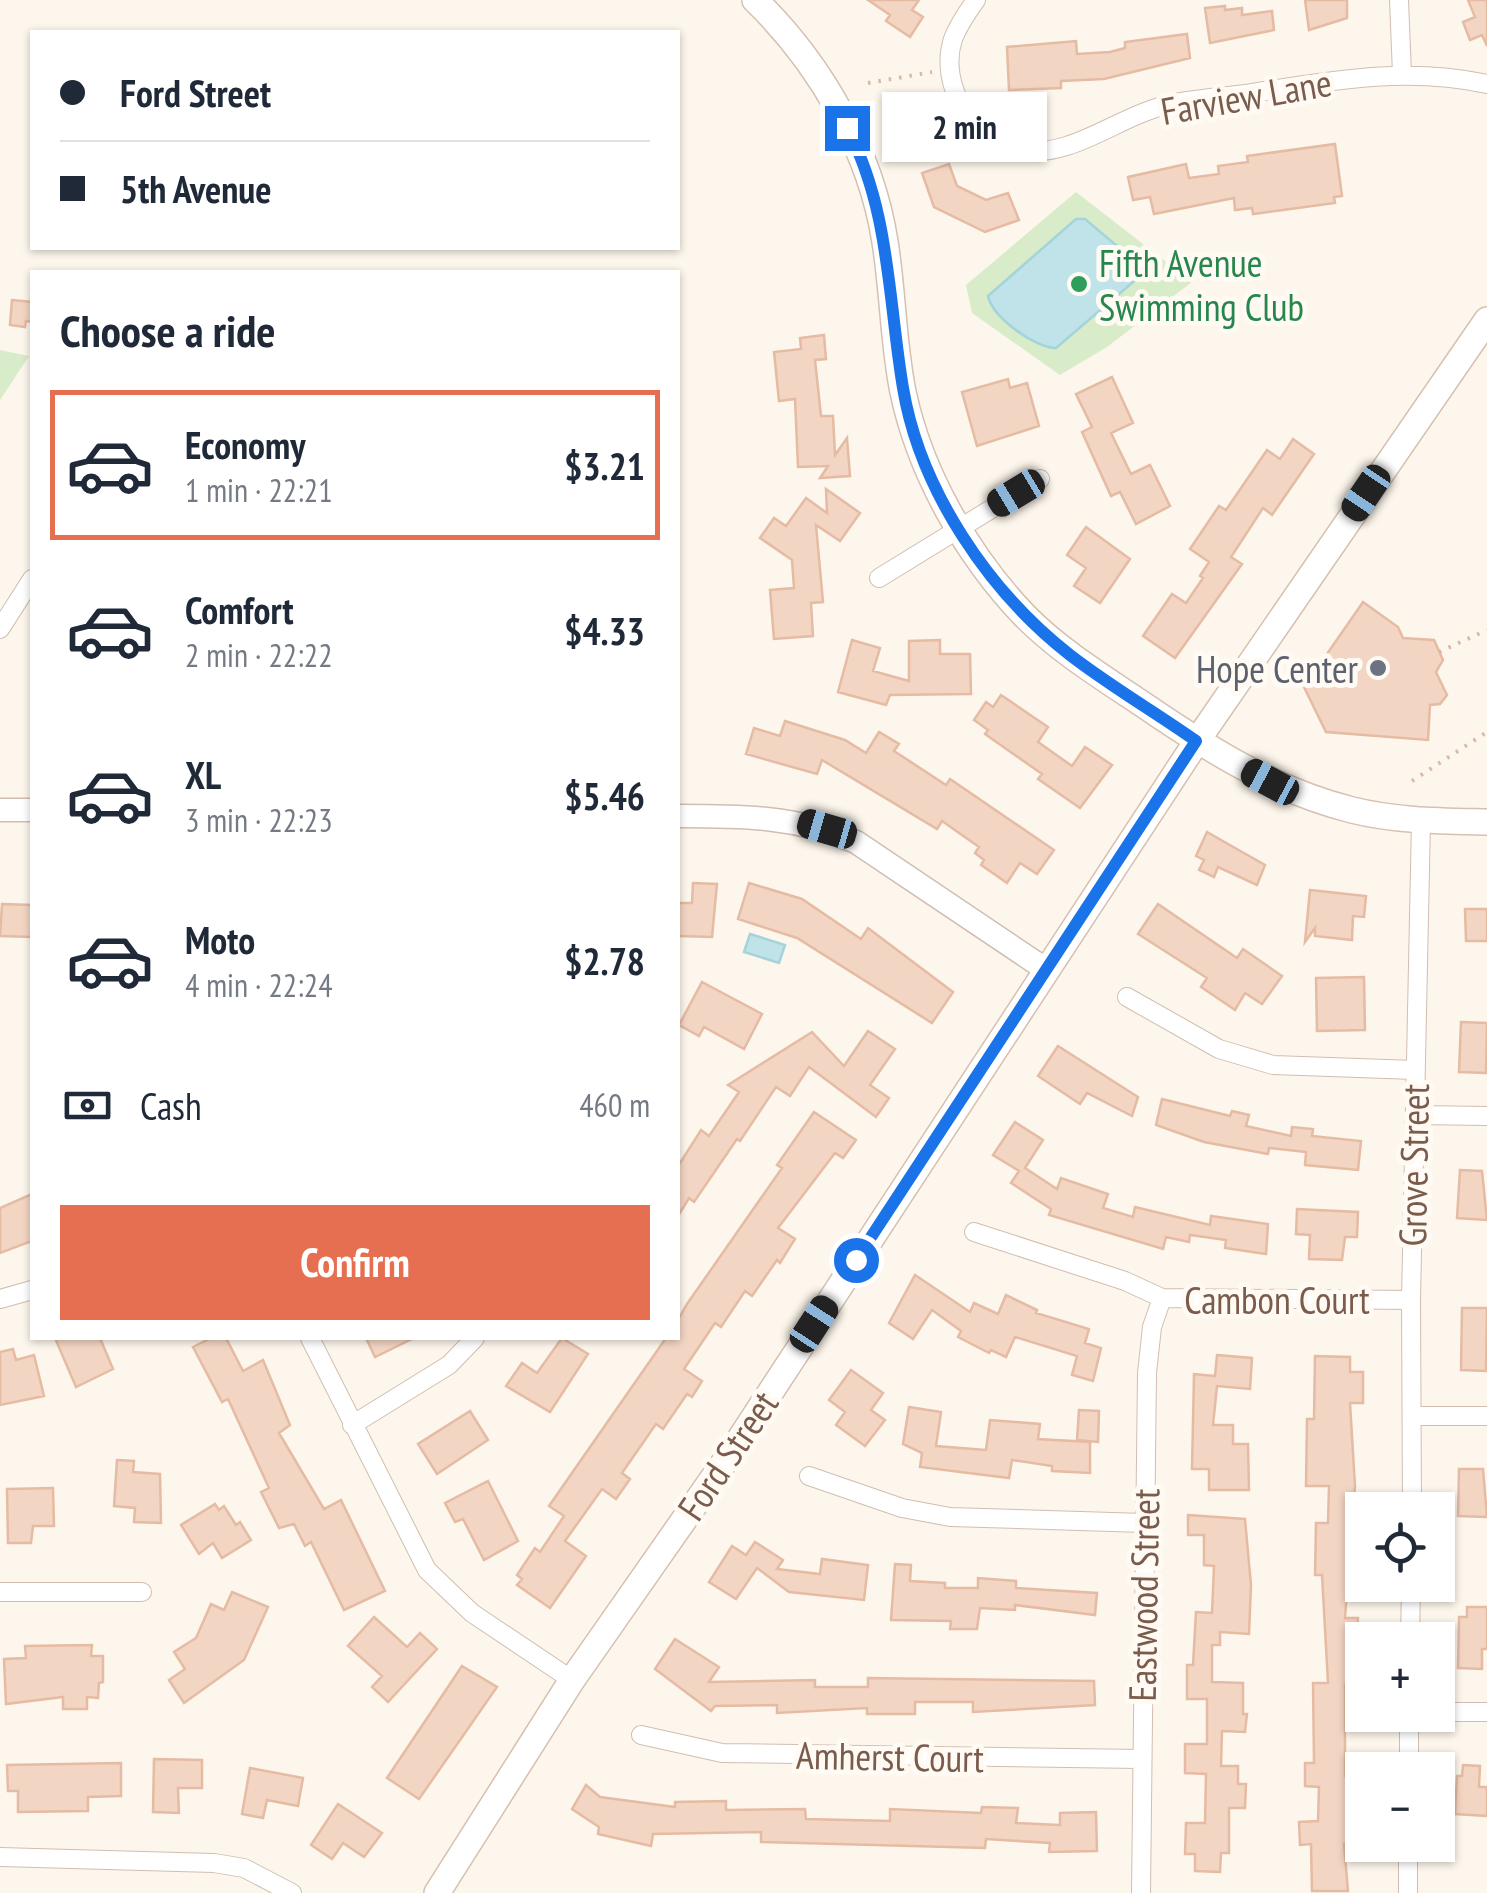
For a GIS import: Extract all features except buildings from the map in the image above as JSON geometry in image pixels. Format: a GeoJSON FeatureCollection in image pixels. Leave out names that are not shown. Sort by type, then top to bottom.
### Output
{"type":"FeatureCollection","features":[{"type":"Feature","properties":{"kind":"main road"},"geometry":{"type":"LineString","coordinates":[[755,0],[781,25],[822,80],[860,152],[885,238],[903,392],[926,466],[959,527],[1025,616],[1070,655],[1196,741],[1270,782],[1354,811],[1421,821],[1487,822]]}},
{"type":"Feature","properties":{"kind":"main road","name":"Ford Street"},"geometry":{"type":"LineString","coordinates":[[437,1893],[572,1680],[730,1454],[1196,741],[1487,320]]}},
{"type":"Feature","properties":{"kind":"street"},"geometry":{"type":"LineString","coordinates":[[950,69],[953,40],[976,0]]}},
{"type":"Feature","properties":{"kind":"street"},"geometry":{"type":"LineString","coordinates":[[1399,0],[1402,74]]}},
{"type":"Feature","properties":{"kind":"street","name":"Farview Lane"},"geometry":{"type":"LineString","coordinates":[[950,69],[958,104],[988,137],[1020,150],[1060,148],[1158,107],[1402,74],[1448,76],[1487,84]]}},
{"type":"Feature","properties":{"kind":"street"},"geometry":{"type":"LineString","coordinates":[[879,578],[1040,479]]}},
{"type":"Feature","properties":{"kind":"street"},"geometry":{"type":"LineString","coordinates":[[0,629],[30,582]]}},
{"type":"Feature","properties":{"kind":"street"},"geometry":{"type":"LineString","coordinates":[[0,810],[30,810]]}},
{"type":"Feature","properties":{"kind":"street"},"geometry":{"type":"LineString","coordinates":[[680,816],[791,819],[827,829],[856,842],[1045,968]]}},
{"type":"Feature","properties":{"kind":"street","name":"Grove Street"},"geometry":{"type":"LineString","coordinates":[[1412,1492],[1411,1300],[1421,821]]}},
{"type":"Feature","properties":{"kind":"street"},"geometry":{"type":"LineString","coordinates":[[1127,997],[1219,1049],[1273,1065],[1415,1070]]}},
{"type":"Feature","properties":{"kind":"street"},"geometry":{"type":"LineString","coordinates":[[1415,1116],[1487,1116]]}},
{"type":"Feature","properties":{"kind":"street","name":"Cambon Court"},"geometry":{"type":"LineString","coordinates":[[974,1232],[1124,1280],[1162,1298],[1411,1300]]}},
{"type":"Feature","properties":{"kind":"street"},"geometry":{"type":"LineString","coordinates":[[0,1299],[30,1291]]}},
{"type":"Feature","properties":{"kind":"street","name":"Eastwood Street"},"geometry":{"type":"LineString","coordinates":[[1141,1893],[1147,1373],[1152,1327],[1162,1298]]}},
{"type":"Feature","properties":{"kind":"street"},"geometry":{"type":"LineString","coordinates":[[311,1340],[426,1570],[472,1614],[572,1680]]}},
{"type":"Feature","properties":{"kind":"street"},"geometry":{"type":"LineString","coordinates":[[352,1424],[449,1365],[473,1340]]}},
{"type":"Feature","properties":{"kind":"street"},"geometry":{"type":"LineString","coordinates":[[1412,1416],[1487,1416]]}},
{"type":"Feature","properties":{"kind":"street"},"geometry":{"type":"LineString","coordinates":[[809,1476],[902,1508],[950,1517],[1144,1523]]}},
{"type":"Feature","properties":{"kind":"street"},"geometry":{"type":"LineString","coordinates":[[0,1592],[142,1592]]}},
{"type":"Feature","properties":{"kind":"street"},"geometry":{"type":"LineString","coordinates":[[1455,1712],[1487,1712]]}},
{"type":"Feature","properties":{"kind":"street","name":"Amherst Court"},"geometry":{"type":"LineString","coordinates":[[642,1735],[722,1753],[1141,1759]]}},
{"type":"Feature","properties":{"kind":"street"},"geometry":{"type":"LineString","coordinates":[[0,1858],[214,1863],[244,1868],[292,1893]]}},
{"type":"Feature","properties":{"kind":"street"},"geometry":{"type":"LineString","coordinates":[[1408,1862],[1408,1893]]}},
{"type":"Feature","properties":{"kind":"path"},"geometry":{"type":"LineString","coordinates":[[868,83],[950,69]]}},
{"type":"Feature","properties":{"kind":"path"},"geometry":{"type":"LineString","coordinates":[[1440,652],[1487,630]]}},
{"type":"Feature","properties":{"kind":"path"},"geometry":{"type":"LineString","coordinates":[[1412,781],[1487,732]]}},
{"type":"Feature","properties":{"kind":"green space","name":"Fifth Avenue Swimming Club"},"geometry":{"type":"Polygon","coordinates":[[[1076,192],[1192,282],[1107,347],[1060,375],[972,313],[966,285],[1076,192]]]}},
{"type":"Feature","properties":{"kind":"green space"},"geometry":{"type":"Polygon","coordinates":[[[0,350],[29,356],[0,400],[0,350]]]}},
{"type":"Feature","properties":{"kind":"water"},"geometry":{"type":"Polygon","coordinates":[[[1076,219],[1085,219],[1136,262],[1139,277],[1056,348],[1047,347],[1006,322],[988,296],[1076,219]]]}},
{"type":"Feature","properties":{"kind":"water"},"geometry":{"type":"Polygon","coordinates":[[[750,934],[785,945],[779,963],[744,952],[750,934]]]}},
{"type":"Feature","properties":{"kind":"place","name":"Fifth Avenue Swimming Club"},"geometry":{"type":"Point","coordinates":[1079,284]}},
{"type":"Feature","properties":{"kind":"place","name":"Hope Center"},"geometry":{"type":"Point","coordinates":[1378,668]}},
{"type":"Feature","properties":{"kind":"route"},"geometry":{"type":"LineString","coordinates":[[847,128],[860,152],[885,238],[903,392],[926,466],[959,527],[990,574],[1025,616],[1070,655],[1196,741],[856,1260]]}}]}
